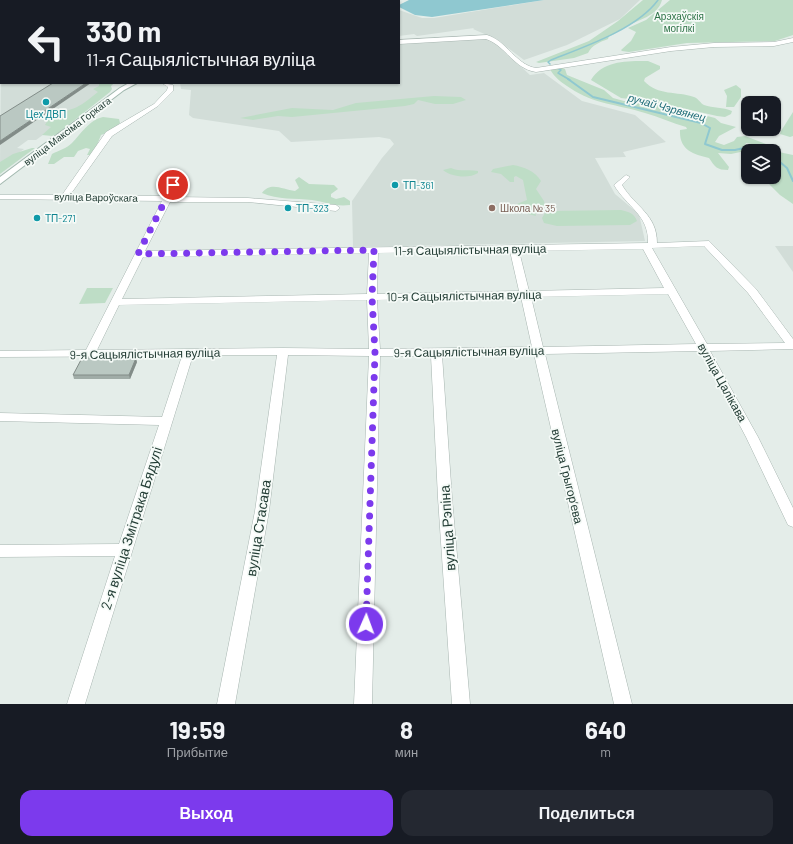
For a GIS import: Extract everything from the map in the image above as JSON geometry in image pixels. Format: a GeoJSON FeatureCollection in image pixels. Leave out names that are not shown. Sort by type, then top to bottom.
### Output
{"type":"FeatureCollection","features":[{"type":"Feature","properties":{"kind":"main road","name":"вуліца Максіма Горкага"},"geometry":{"type":"LineString","coordinates":[[0,181],[122,89],[132,84]]}},
{"type":"Feature","properties":{"kind":"street"},"geometry":{"type":"LineString","coordinates":[[400,42],[487,37],[502,43],[524,66],[538,70],[577,62],[686,47],[780,43],[793,40]]}},
{"type":"Feature","properties":{"kind":"street"},"geometry":{"type":"LineString","coordinates":[[65,197],[109,134],[131,119],[156,105],[170,91],[171,86],[167,84]]}},
{"type":"Feature","properties":{"kind":"street"},"geometry":{"type":"LineString","coordinates":[[89,354],[166,198],[180,173]]}},
{"type":"Feature","properties":{"kind":"street"},"geometry":{"type":"LineString","coordinates":[[626,177],[618,185],[622,193],[647,216],[654,233],[649,245]]}},
{"type":"Feature","properties":{"kind":"street","name":"вуліца Вароўскага"},"geometry":{"type":"LineString","coordinates":[[0,197],[166,198],[282,202],[336,208]]}},
{"type":"Feature","properties":{"kind":"street","name":"11-я Сацыялістычная вуліца"},"geometry":{"type":"LineString","coordinates":[[138,254],[514,248],[706,243],[752,291],[792,346]]}},
{"type":"Feature","properties":{"kind":"street","name":"вуліца Цалікава"},"geometry":{"type":"LineString","coordinates":[[649,245],[670,291],[705,348],[747,426],[793,521]]}},
{"type":"Feature","properties":{"kind":"street","name":"вуліца Грыгорʼева"},"geometry":{"type":"LineString","coordinates":[[514,248],[623,704]]}},
{"type":"Feature","properties":{"kind":"street"},"geometry":{"type":"LineString","coordinates":[[363,704],[375,353],[372,297],[374,250]]}},
{"type":"Feature","properties":{"kind":"street","name":"10-я Сацыялістычная вуліца"},"geometry":{"type":"LineString","coordinates":[[114,302],[670,291]]}},
{"type":"Feature","properties":{"kind":"street","name":"9-я Сацыялістычная вуліца"},"geometry":{"type":"LineString","coordinates":[[0,354],[283,351],[375,353],[538,349],[792,346]]}},
{"type":"Feature","properties":{"kind":"street","name":"вуліца Стасава"},"geometry":{"type":"LineString","coordinates":[[226,704],[262,511],[283,351]]}},
{"type":"Feature","properties":{"kind":"street","name":"вуліца Рэпіна"},"geometry":{"type":"LineString","coordinates":[[436,351],[445,498],[461,704]]}},
{"type":"Feature","properties":{"kind":"street","name":"2-я вуліца Змітрака Бядулі"},"geometry":{"type":"LineString","coordinates":[[76,704],[124,550],[189,352]]}},
{"type":"Feature","properties":{"kind":"street"},"geometry":{"type":"LineString","coordinates":[[0,417],[166,421]]}},
{"type":"Feature","properties":{"kind":"street"},"geometry":{"type":"LineString","coordinates":[[0,551],[124,550]]}},
{"type":"Feature","properties":{"kind":"shaded area"},"geometry":{"type":"Polygon","coordinates":[[[544,0],[640,0],[620,19],[567,45],[524,60],[496,39],[473,29],[474,28],[417,36],[414,34],[400,36],[400,10],[422,18],[434,18],[544,0]]]}},
{"type":"Feature","properties":{"kind":"shaded area"},"geometry":{"type":"Polygon","coordinates":[[[490,38],[530,75],[544,73],[582,101],[635,115],[666,142],[623,152],[626,157],[595,158],[615,194],[639,214],[645,241],[353,247],[352,201],[382,158],[394,144],[390,139],[379,137],[291,142],[279,131],[193,118],[189,115],[191,90],[181,89],[180,84],[400,84],[400,44],[490,38]]]}},
{"type":"Feature","properties":{"kind":"shaded area"},"geometry":{"type":"Polygon","coordinates":[[[1,84],[113,84],[36,140],[28,140],[17,148],[24,149],[0,166],[1,84]]]}},
{"type":"Feature","properties":{"kind":"shaded area"},"geometry":{"type":"Polygon","coordinates":[[[775,246],[793,246],[793,272],[775,246]]]}},
{"type":"Feature","properties":{"kind":"green space"},"geometry":{"type":"Polygon","coordinates":[[[643,0],[662,0],[660,5],[652,14],[609,36],[608,39],[594,46],[588,53],[574,58],[539,63],[536,62],[589,41],[618,21],[643,0]]]}},
{"type":"Feature","properties":{"kind":"green space","name":"Арэхаўскія могілкі"},"geometry":{"type":"Polygon","coordinates":[[[670,0],[793,0],[793,35],[775,41],[687,43],[629,52],[622,51],[621,50],[631,41],[636,32],[628,28],[646,20],[670,0]]]}},
{"type":"Feature","properties":{"kind":"green space"},"geometry":{"type":"Polygon","coordinates":[[[632,61],[648,61],[660,66],[660,69],[645,78],[644,81],[649,86],[661,91],[694,97],[704,105],[732,111],[731,114],[725,117],[717,116],[660,103],[621,98],[591,80],[596,73],[609,65],[632,61]]]}},
{"type":"Feature","properties":{"kind":"green space"},"geometry":{"type":"Polygon","coordinates":[[[560,67],[565,69],[567,75],[604,90],[613,98],[624,101],[669,106],[715,118],[721,123],[736,127],[719,136],[715,142],[724,145],[734,141],[737,137],[745,136],[766,144],[746,143],[741,144],[741,152],[731,154],[718,153],[729,167],[728,170],[719,169],[709,158],[693,153],[685,147],[680,137],[680,130],[687,129],[686,127],[635,110],[606,104],[588,98],[579,94],[558,80],[550,69],[560,67]]]}},
{"type":"Feature","properties":{"kind":"green space"},"geometry":{"type":"Polygon","coordinates":[[[99,84],[113,84],[110,92],[57,134],[52,136],[42,135],[51,127],[45,125],[51,118],[85,102],[98,92],[93,89],[99,86],[99,84]]]}},
{"type":"Feature","properties":{"kind":"green space"},"geometry":{"type":"Polygon","coordinates":[[[736,85],[741,89],[741,97],[734,107],[726,107],[727,96],[724,90],[736,85]]]}},
{"type":"Feature","properties":{"kind":"green space"},"geometry":{"type":"Polygon","coordinates":[[[434,96],[461,97],[466,100],[453,104],[435,104],[418,100],[414,104],[405,106],[292,117],[278,116],[253,120],[240,118],[292,108],[333,110],[356,103],[434,96]]]}},
{"type":"Feature","properties":{"kind":"green space"},"geometry":{"type":"Polygon","coordinates":[[[793,112],[793,136],[790,137],[781,134],[781,131],[793,112]]]}},
{"type":"Feature","properties":{"kind":"green space"},"geometry":{"type":"Polygon","coordinates":[[[103,117],[119,119],[120,123],[111,131],[101,135],[93,155],[87,155],[90,149],[86,148],[78,151],[74,157],[64,157],[54,164],[48,164],[52,154],[70,145],[89,124],[103,117]]]}},
{"type":"Feature","properties":{"kind":"green space"},"geometry":{"type":"Polygon","coordinates":[[[35,148],[0,174],[0,162],[13,154],[35,148]]]}},
{"type":"Feature","properties":{"kind":"green space"},"geometry":{"type":"Polygon","coordinates":[[[781,152],[793,155],[793,204],[780,195],[769,184],[781,184],[781,152]]]}},
{"type":"Feature","properties":{"kind":"green space"},"geometry":{"type":"Polygon","coordinates":[[[513,165],[529,170],[541,181],[536,189],[545,205],[535,210],[536,216],[528,214],[524,211],[507,208],[527,200],[523,180],[516,176],[514,177],[514,182],[510,182],[501,174],[491,172],[493,169],[513,165]]]}},
{"type":"Feature","properties":{"kind":"green space"},"geometry":{"type":"Polygon","coordinates":[[[451,168],[458,170],[478,171],[478,173],[465,177],[455,176],[443,170],[451,168]]]}},
{"type":"Feature","properties":{"kind":"green space"},"geometry":{"type":"Polygon","coordinates":[[[299,177],[309,184],[334,185],[338,189],[331,194],[331,197],[336,199],[344,197],[350,201],[350,205],[280,198],[262,193],[269,187],[277,187],[295,191],[299,188],[295,180],[299,177]]]}},
{"type":"Feature","properties":{"kind":"green space"},"geometry":{"type":"Polygon","coordinates":[[[621,210],[631,213],[637,221],[630,225],[557,226],[544,223],[542,218],[545,213],[551,211],[621,210]]]}},
{"type":"Feature","properties":{"kind":"green space"},"geometry":{"type":"Polygon","coordinates":[[[87,288],[113,288],[105,303],[79,304],[87,288]]]}},
{"type":"Feature","properties":{"kind":"water"},"geometry":{"type":"Polygon","coordinates":[[[409,0],[544,0],[432,17],[415,15],[400,8],[400,4],[409,0]]]}},
{"type":"Feature","properties":{"kind":"building","name":"Цех ДВП"},"geometry":{"type":"Polygon","coordinates":[[[51,84],[85,84],[0,141],[0,116],[51,84]]]}},
{"type":"Feature","properties":{"kind":"building"},"geometry":{"type":"Polygon","coordinates":[[[82,358],[136,358],[129,375],[73,375],[82,358]]]}},
{"type":"Feature","properties":{"kind":"waterway","name":"ручай Чэрвянец"},"geometry":{"type":"LineString","coordinates":[[550,64],[548,62],[551,60],[594,43],[624,28],[637,20],[658,0]]}},
{"type":"Feature","properties":{"kind":"waterway","name":"ручай Чэрвянец"},"geometry":{"type":"LineString","coordinates":[[557,68],[561,70],[558,73],[570,80]]}},
{"type":"Feature","properties":{"kind":"waterway","name":"ручай Чэрвянец"},"geometry":{"type":"LineString","coordinates":[[568,79],[593,97],[701,123],[710,128],[705,144],[722,150],[741,149]]}},
{"type":"Feature","properties":{"kind":"waterway","name":"ручай Чэрвянец"},"geometry":{"type":"LineString","coordinates":[[781,163],[787,168],[793,181]]}},
{"type":"Feature","properties":{"kind":"place","name":"Цех ДВП"},"geometry":{"type":"Point","coordinates":[46,102]}},
{"type":"Feature","properties":{"kind":"place","name":"ТП-361"},"geometry":{"type":"Point","coordinates":[395,185]}},
{"type":"Feature","properties":{"kind":"place","name":"ТП-323"},"geometry":{"type":"Point","coordinates":[288,208]}},
{"type":"Feature","properties":{"kind":"place","name":"Школа № 35"},"geometry":{"type":"Point","coordinates":[492,208]}},
{"type":"Feature","properties":{"kind":"place","name":"ТП-271"},"geometry":{"type":"Point","coordinates":[37,218]}},
{"type":"Feature","properties":{"kind":"route"},"geometry":{"type":"LineString","coordinates":[[173,185],[138,254],[374,250],[372,297],[375,353],[366,624]]}}]}
